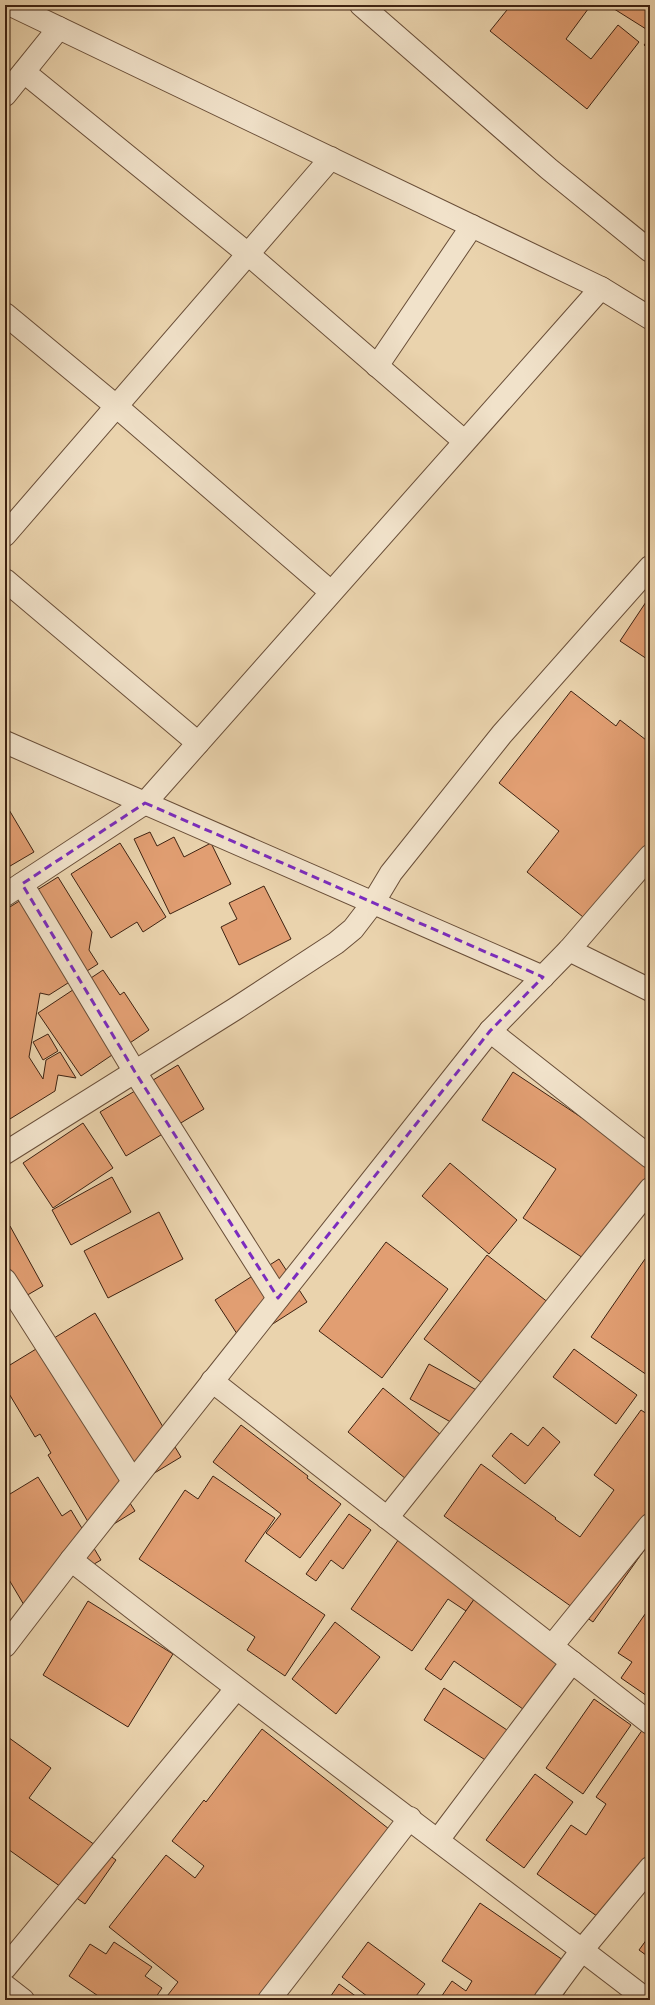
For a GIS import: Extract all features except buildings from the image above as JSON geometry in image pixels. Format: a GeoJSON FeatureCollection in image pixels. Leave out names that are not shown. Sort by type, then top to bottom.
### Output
{"type":"FeatureCollection","features":[{"type":"Feature","properties":{"kind":"street"},"geometry":{"type":"LineString","coordinates":[[11,5],[601,288],[650,318]]}},
{"type":"Feature","properties":{"kind":"street"},"geometry":{"type":"LineString","coordinates":[[361,5],[550,169],[650,251]]}},
{"type":"Feature","properties":{"kind":"street"},"geometry":{"type":"LineString","coordinates":[[5,95],[59,28]]}},
{"type":"Feature","properties":{"kind":"street"},"geometry":{"type":"LineString","coordinates":[[24,72],[248,254],[464,441]]}},
{"type":"Feature","properties":{"kind":"street"},"geometry":{"type":"LineString","coordinates":[[5,535],[331,158]]}},
{"type":"Feature","properties":{"kind":"street"},"geometry":{"type":"LineString","coordinates":[[377,366],[472,226]]}},
{"type":"Feature","properties":{"kind":"street"},"geometry":{"type":"LineString","coordinates":[[278,1298],[135,1072],[14,889],[145,803],[601,288]]}},
{"type":"Feature","properties":{"kind":"street"},"geometry":{"type":"LineString","coordinates":[[5,314],[116,406],[331,592]]}},
{"type":"Feature","properties":{"kind":"street"},"geometry":{"type":"LineString","coordinates":[[5,1153],[135,1072],[336,943],[353,929],[373,903],[391,873],[502,734],[650,567]]}},
{"type":"Feature","properties":{"kind":"street"},"geometry":{"type":"LineString","coordinates":[[5,580],[198,743]]}},
{"type":"Feature","properties":{"kind":"street"},"geometry":{"type":"LineString","coordinates":[[5,742],[543,977]]}},
{"type":"Feature","properties":{"kind":"street"},"geometry":{"type":"LineString","coordinates":[[5,1646],[70,1560],[490,1030],[569,950],[650,856]]}},
{"type":"Feature","properties":{"kind":"street"},"geometry":{"type":"LineString","coordinates":[[569,950],[650,990]]}},
{"type":"Feature","properties":{"kind":"street"},"geometry":{"type":"LineString","coordinates":[[490,1030],[650,1157]]}},
{"type":"Feature","properties":{"kind":"street"},"geometry":{"type":"LineString","coordinates":[[387,1518],[650,1189]]}},
{"type":"Feature","properties":{"kind":"street"},"geometry":{"type":"LineString","coordinates":[[5,1280],[133,1482]]}},
{"type":"Feature","properties":{"kind":"street"},"geometry":{"type":"LineString","coordinates":[[212,1381],[650,1723]]}},
{"type":"Feature","properties":{"kind":"street"},"geometry":{"type":"LineString","coordinates":[[552,1646],[650,1525]]}},
{"type":"Feature","properties":{"kind":"street"},"geometry":{"type":"LineString","coordinates":[[70,1560],[236,1689],[410,1818],[647,2000]]}},
{"type":"Feature","properties":{"kind":"street"},"geometry":{"type":"LineString","coordinates":[[438,1840],[572,1662]]}},
{"type":"Feature","properties":{"kind":"street"},"geometry":{"type":"LineString","coordinates":[[5,1968],[236,1689]]}},
{"type":"Feature","properties":{"kind":"street"},"geometry":{"type":"LineString","coordinates":[[269,2000],[410,1818]]}},
{"type":"Feature","properties":{"kind":"street"},"geometry":{"type":"LineString","coordinates":[[545,2000],[582,1950],[650,1868]]}},
{"type":"Feature","properties":{"kind":"street"},"geometry":{"type":"LineString","coordinates":[[5,1986],[23,2000]]}},
{"type":"Feature","properties":{"kind":"highlighted area"},"geometry":{"type":"Polygon","coordinates":[[[145,803],[543,977],[490,1031],[278,1298],[135,1072],[22,884],[145,803]]]}}]}
